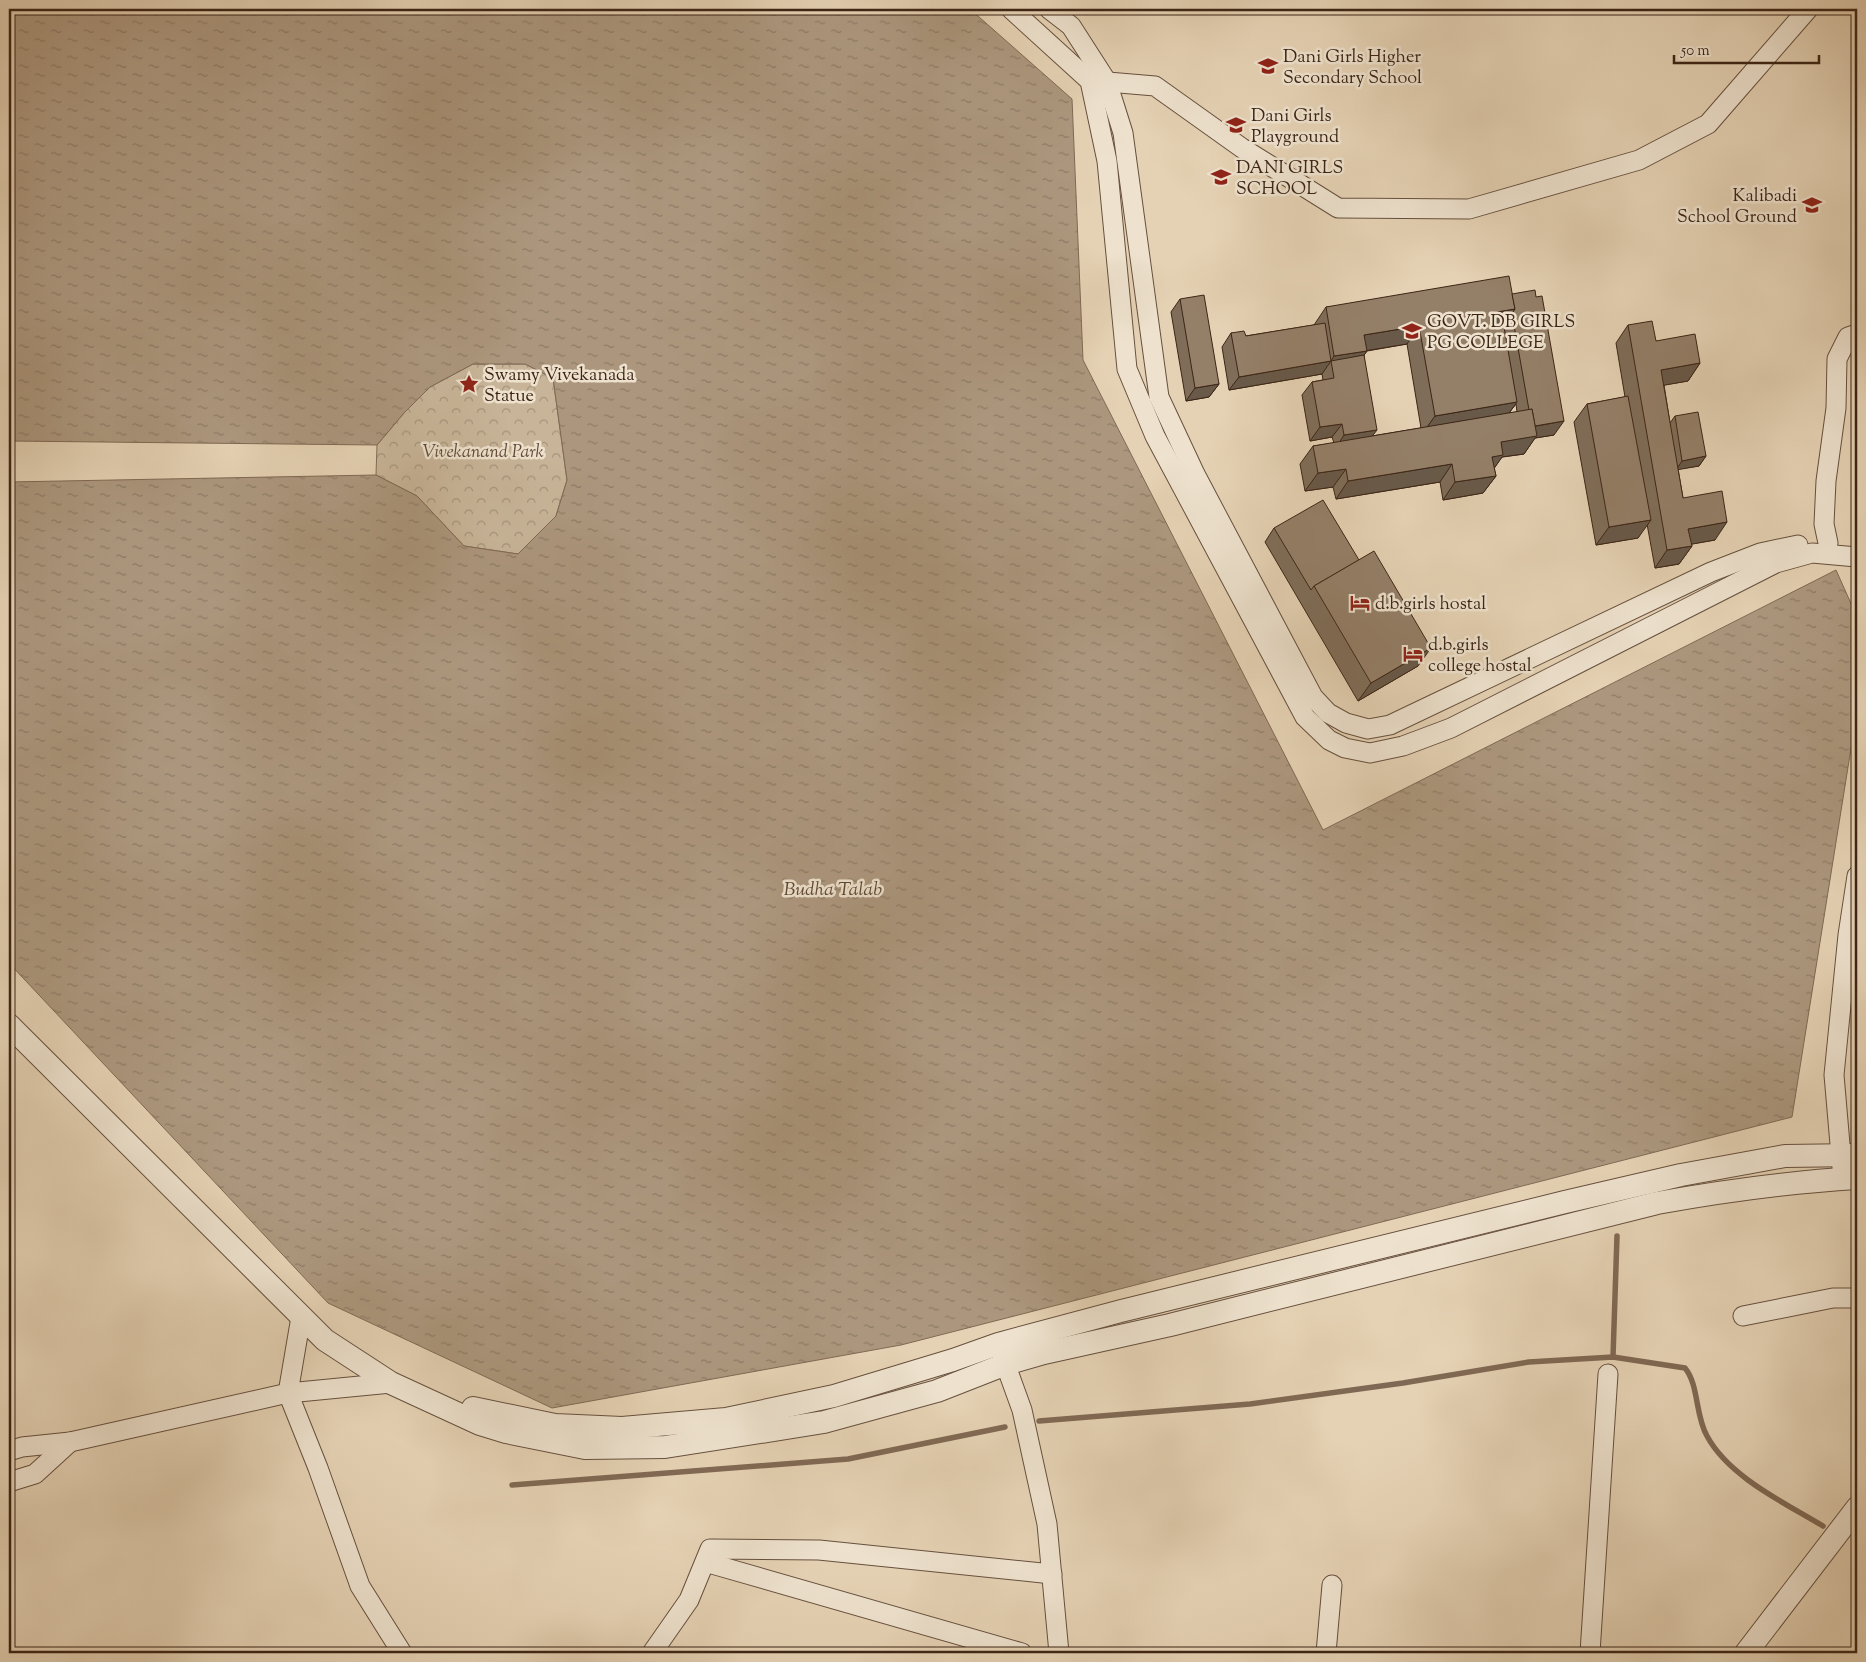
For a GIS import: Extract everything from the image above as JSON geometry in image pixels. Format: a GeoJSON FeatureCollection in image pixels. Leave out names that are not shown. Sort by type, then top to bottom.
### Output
{"type":"FeatureCollection","features":[{"type":"Feature","properties":{"kind":"street"},"geometry":{"type":"LineString","coordinates":[[1011,9],[1099,82],[1155,86],[1242,148],[1338,208],[1468,209],[1639,160],[1708,124],[1808,9]]}},
{"type":"Feature","properties":{"kind":"street"},"geometry":{"type":"LineString","coordinates":[[1049,9],[1070,26],[1123,133],[1158,397],[1195,474],[1314,698],[1328,713],[1346,723],[1368,729],[1390,725],[1711,572],[1760,553],[1802,544],[1828,544],[1857,557]]}},
{"type":"Feature","properties":{"kind":"street"},"geometry":{"type":"LineString","coordinates":[[1099,82],[1129,375],[1155,436],[1305,717],[1329,740],[1345,748],[1370,753],[1403,746],[1451,728],[1776,563],[1812,553],[1857,557]]}},
{"type":"Feature","properties":{"kind":"street"},"geometry":{"type":"LineString","coordinates":[[1828,544],[1824,524],[1826,481],[1836,408],[1837,359],[1848,337],[1857,334]]}},
{"type":"Feature","properties":{"kind":"street"},"geometry":{"type":"LineString","coordinates":[[1002,1354],[1044,1353],[1170,1326],[1657,1203],[1725,1190],[1794,1182],[1850,1179],[1849,1155],[1834,1075],[1848,936],[1857,876]]}},
{"type":"Feature","properties":{"kind":"street"},"geometry":{"type":"LineString","coordinates":[[9,1025],[325,1340],[401,1387],[468,1407],[555,1425],[622,1428],[726,1419],[834,1396],[1002,1354],[1368,1249],[1681,1175],[1785,1156],[1849,1155]]}},
{"type":"Feature","properties":{"kind":"street"},"geometry":{"type":"LineString","coordinates":[[1743,1316],[1833,1298],[1857,1298]]}},
{"type":"Feature","properties":{"kind":"street"},"geometry":{"type":"LineString","coordinates":[[300,1317],[288,1393],[318,1468],[360,1586],[402,1653]]}},
{"type":"Feature","properties":{"kind":"street"},"geometry":{"type":"LineString","coordinates":[[1002,1354],[1022,1410],[1047,1524],[1059,1653]]}},
{"type":"Feature","properties":{"kind":"street"},"geometry":{"type":"LineString","coordinates":[[1590,1653],[1608,1374]]}},
{"type":"Feature","properties":{"kind":"street"},"geometry":{"type":"LineString","coordinates":[[9,1451],[22,1447],[70,1442],[288,1393],[401,1387]]}},
{"type":"Feature","properties":{"kind":"street"},"geometry":{"type":"LineString","coordinates":[[9,1482],[35,1474],[70,1442]]}},
{"type":"Feature","properties":{"kind":"street"},"geometry":{"type":"LineString","coordinates":[[1746,1653],[1857,1508]]}},
{"type":"Feature","properties":{"kind":"street"},"geometry":{"type":"LineString","coordinates":[[652,1653],[689,1600],[710,1549],[819,1550],[1052,1574]]}},
{"type":"Feature","properties":{"kind":"street"},"geometry":{"type":"LineString","coordinates":[[705,1562],[1022,1653]]}},
{"type":"Feature","properties":{"kind":"street"},"geometry":{"type":"LineString","coordinates":[[1326,1653],[1332,1584]]}},
{"type":"Feature","properties":{"kind":"green space","name":"Vivekanand Park"},"geometry":{"type":"Polygon","coordinates":[[[473,364],[525,364],[553,378],[567,480],[556,516],[518,554],[464,546],[417,496],[376,475],[377,445],[404,413],[430,387],[473,364]]]}},
{"type":"Feature","properties":{"kind":"water","name":"Budha Talab"},"geometry":{"type":"Polygon","coordinates":[[[9,9],[970,9],[1072,99],[1083,360],[1323,830],[1836,570],[1857,617],[1857,711],[1792,1117],[901,1345],[552,1408],[328,1303],[9,963],[9,482],[376,475],[417,496],[464,546],[518,554],[556,516],[567,480],[553,378],[525,364],[473,364],[430,387],[404,413],[377,445],[9,441],[9,9]]]}},
{"type":"Feature","properties":{"kind":"building"},"geometry":{"type":"Polygon","coordinates":[[[1509,276],[1515,309],[1491,313],[1494,329],[1504,327],[1517,402],[1435,416],[1419,326],[1364,335],[1367,351],[1334,356],[1326,307],[1509,276]]]}},
{"type":"Feature","properties":{"kind":"building"},"geometry":{"type":"Polygon","coordinates":[[[1535,290],[1536,297],[1542,296],[1564,421],[1535,426],[1532,409],[1529,410],[1512,314],[1515,309],[1512,294],[1535,290]]]}},
{"type":"Feature","properties":{"kind":"building"},"geometry":{"type":"Polygon","coordinates":[[[1204,295],[1219,384],[1195,388],[1180,299],[1204,295]]]}},
{"type":"Feature","properties":{"kind":"building"},"geometry":{"type":"Polygon","coordinates":[[[1652,321],[1656,341],[1695,334],[1700,363],[1661,370],[1683,498],[1722,491],[1727,522],[1688,529],[1692,546],[1667,550],[1628,325],[1652,321]]]}},
{"type":"Feature","properties":{"kind":"building"},"geometry":{"type":"Polygon","coordinates":[[[1325,323],[1331,361],[1239,377],[1231,333],[1244,331],[1246,336],[1325,323]]]}},
{"type":"Feature","properties":{"kind":"building"},"geometry":{"type":"Polygon","coordinates":[[[1364,355],[1377,430],[1344,435],[1342,424],[1320,427],[1312,382],[1334,378],[1331,361],[1364,355]]]}},
{"type":"Feature","properties":{"kind":"building"},"geometry":{"type":"Polygon","coordinates":[[[1628,396],[1651,520],[1609,527],[1587,404],[1628,396]]]}},
{"type":"Feature","properties":{"kind":"building"},"geometry":{"type":"Polygon","coordinates":[[[1532,409],[1537,436],[1501,442],[1503,455],[1492,457],[1496,476],[1455,482],[1452,464],[1348,481],[1346,469],[1318,473],[1313,446],[1532,409]]]}},
{"type":"Feature","properties":{"kind":"building"},"geometry":{"type":"Polygon","coordinates":[[[1698,412],[1706,456],[1682,461],[1675,416],[1698,412]]]}},
{"type":"Feature","properties":{"kind":"building"},"geometry":{"type":"Polygon","coordinates":[[[1323,500],[1359,560],[1314,586],[1311,590],[1274,528],[1323,500]]]}},
{"type":"Feature","properties":{"kind":"building"},"geometry":{"type":"Polygon","coordinates":[[[1374,551],[1431,648],[1371,683],[1314,586],[1374,551]]]}},
{"type":"Feature","properties":{"kind":"waterway"},"geometry":{"type":"LineString","coordinates":[[1613,1357],[1617,1236]]}},
{"type":"Feature","properties":{"kind":"waterway"},"geometry":{"type":"LineString","coordinates":[[1039,1421],[1250,1404],[1403,1383],[1529,1362],[1613,1357],[1685,1368],[1693,1383],[1703,1428],[1717,1451],[1729,1464],[1759,1488],[1823,1526]]}},
{"type":"Feature","properties":{"kind":"waterway"},"geometry":{"type":"LineString","coordinates":[[512,1485],[848,1459],[1005,1427]]}},
{"type":"Feature","properties":{"kind":"place","name":"Dani Girls Higher Secondary School"},"geometry":{"type":"Point","coordinates":[1268,66]}},
{"type":"Feature","properties":{"kind":"place","name":"Dani Girls Playground"},"geometry":{"type":"Point","coordinates":[1236,125]}},
{"type":"Feature","properties":{"kind":"place","name":"DANI GIRLS SCHOOL"},"geometry":{"type":"Point","coordinates":[1221,177]}},
{"type":"Feature","properties":{"kind":"place","name":"Kalibadi School Ground"},"geometry":{"type":"Point","coordinates":[1812,205]}},
{"type":"Feature","properties":{"kind":"place","name":"GOVT. DB GIRLS PG COLLEGE"},"geometry":{"type":"Point","coordinates":[1412,331]}},
{"type":"Feature","properties":{"kind":"place","name":"Swamy Vivekanada Statue"},"geometry":{"type":"Point","coordinates":[469,384]}},
{"type":"Feature","properties":{"kind":"place","name":"d.b.girls hostal"},"geometry":{"type":"Point","coordinates":[1360,603]}},
{"type":"Feature","properties":{"kind":"place","name":"d.b.girls college hostal"},"geometry":{"type":"Point","coordinates":[1413,654]}}]}
